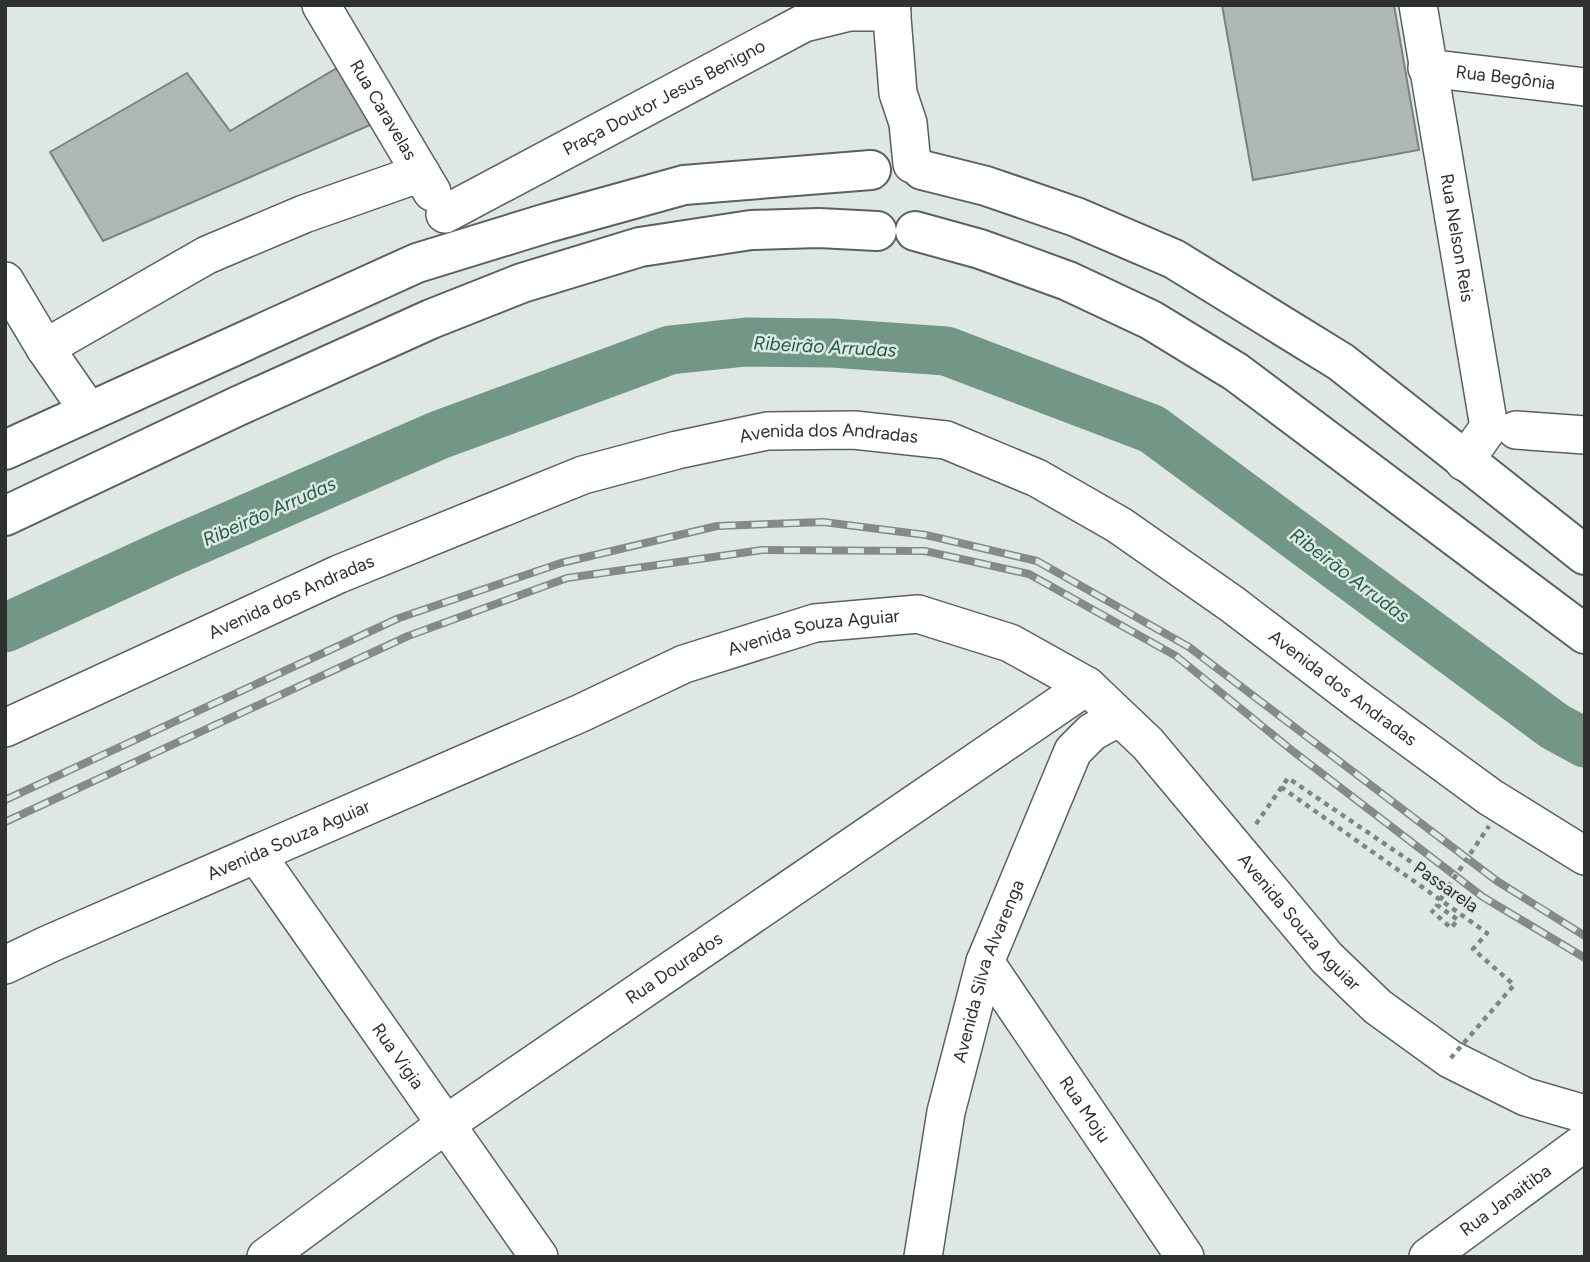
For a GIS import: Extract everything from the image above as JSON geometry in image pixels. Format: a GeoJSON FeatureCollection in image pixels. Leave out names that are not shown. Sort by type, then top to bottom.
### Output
{"type":"FeatureCollection","features":[{"type":"Feature","properties":{"kind":"main road"},"geometry":{"type":"LineString","coordinates":[[5,450],[88,410],[417,263],[684,185],[897,167],[986,186],[1076,217],[1174,259],[1341,362],[1464,462],[1585,555]]}},
{"type":"Feature","properties":{"kind":"main road"},"geometry":{"type":"LineString","coordinates":[[5,516],[249,400],[431,319],[522,283],[640,247],[751,230],[820,228],[877,231],[890,236],[903,236],[915,231],[928,219],[934,202],[932,185],[897,167],[864,179],[859,202],[862,214],[877,231]]}},
{"type":"Feature","properties":{"kind":"main road"},"geometry":{"type":"LineString","coordinates":[[915,231],[981,249],[1068,281],[1151,320],[1236,372],[1585,634]]}},
{"type":"Feature","properties":{"kind":"street","name":"Rua Caravelas"},"geometry":{"type":"LineString","coordinates":[[321,5],[446,214]]}},
{"type":"Feature","properties":{"kind":"street","name":"Rua Nelson Reis"},"geometry":{"type":"LineString","coordinates":[[1418,5],[1489,427],[1464,462]]}},
{"type":"Feature","properties":{"kind":"street"},"geometry":{"type":"LineString","coordinates":[[892,9],[898,93],[885,125],[897,167]]}},
{"type":"Feature","properties":{"kind":"street","name":"Praça Doutor Jesus Benigno"},"geometry":{"type":"LineString","coordinates":[[446,214],[798,14],[892,9]]}},
{"type":"Feature","properties":{"kind":"street","name":"Rua Begônia"},"geometry":{"type":"LineString","coordinates":[[1427,68],[1585,87]]}},
{"type":"Feature","properties":{"kind":"street"},"geometry":{"type":"LineString","coordinates":[[45,348],[206,255],[304,214],[421,173]]}},
{"type":"Feature","properties":{"kind":"street"},"geometry":{"type":"LineString","coordinates":[[417,263],[446,214]]}},
{"type":"Feature","properties":{"kind":"street"},"geometry":{"type":"LineString","coordinates":[[5,281],[45,348],[88,410]]}},
{"type":"Feature","properties":{"kind":"street"},"geometry":{"type":"LineString","coordinates":[[1516,429],[1585,435]]}},
{"type":"Feature","properties":{"kind":"street","name":"Avenida dos Andradas"},"geometry":{"type":"LineString","coordinates":[[5,728],[339,574],[583,475],[677,450],[767,431],[854,430],[946,440],[1037,478],[1119,525],[1232,604],[1490,797],[1585,856]]}},
{"type":"Feature","properties":{"kind":"street","name":"Avenida Souza Aguiar"},"geometry":{"type":"LineString","coordinates":[[5,965],[581,713],[684,664],[815,622],[918,614],[1010,643],[1087,686],[1148,744],[1327,958],[1378,1007],[1450,1059],[1526,1097],[1585,1114]]}},
{"type":"Feature","properties":{"kind":"street","name":"Rua Dourados"},"geometry":{"type":"LineString","coordinates":[[266,1257],[446,1124],[1087,686]]}},
{"type":"Feature","properties":{"kind":"street","name":"Avenida Silva Alvarenga"},"geometry":{"type":"LineString","coordinates":[[923,1257],[946,1112],[985,962],[1073,751],[1092,733],[1119,717]]}},
{"type":"Feature","properties":{"kind":"street","name":"Rua Vigia"},"geometry":{"type":"LineString","coordinates":[[257,854],[539,1257]]}},
{"type":"Feature","properties":{"kind":"street","name":"Rua Moju"},"geometry":{"type":"LineString","coordinates":[[985,962],[1185,1257]]}},
{"type":"Feature","properties":{"kind":"street","name":"Rua Janaitiba"},"geometry":{"type":"LineString","coordinates":[[1428,1257],[1585,1142]]}},
{"type":"Feature","properties":{"kind":"path","name":"Passarela"},"geometry":{"type":"LineString","coordinates":[[1450,1059],[1514,985],[1473,949],[1487,933],[1281,787],[1288,778],[1448,887],[1489,827]]}},
{"type":"Feature","properties":{"kind":"path"},"geometry":{"type":"LineString","coordinates":[[1238,850],[1281,787]]}},
{"type":"Feature","properties":{"kind":"path"},"geometry":{"type":"LineString","coordinates":[[1431,911],[1451,928],[1458,920],[1437,905],[1448,887]]}},
{"type":"Feature","properties":{"kind":"building"},"geometry":{"type":"Polygon","coordinates":[[[1222,5],[1394,5],[1419,150],[1253,180],[1222,5]]]}},
{"type":"Feature","properties":{"kind":"building"},"geometry":{"type":"Polygon","coordinates":[[[344,64],[377,122],[103,241],[50,152],[187,73],[230,131],[344,64]]]}},
{"type":"Feature","properties":{"kind":"waterway","name":"Ribeirão Arrudas"},"geometry":{"type":"LineString","coordinates":[[5,628],[175,550],[439,435],[670,350],[746,342],[832,343],[946,351],[1152,429],[1554,726],[1585,743]]}},
{"type":"Feature","properties":{"kind":"railway"},"geometry":{"type":"LineString","coordinates":[[5,800],[399,618],[561,563],[717,526],[823,522],[926,535],[1037,561],[1189,647],[1497,881],[1585,936]]}},
{"type":"Feature","properties":{"kind":"railway"},"geometry":{"type":"LineString","coordinates":[[5,822],[408,636],[567,578],[762,550],[925,551],[1029,574],[1176,656],[1294,752],[1483,897],[1585,958]]}}]}
